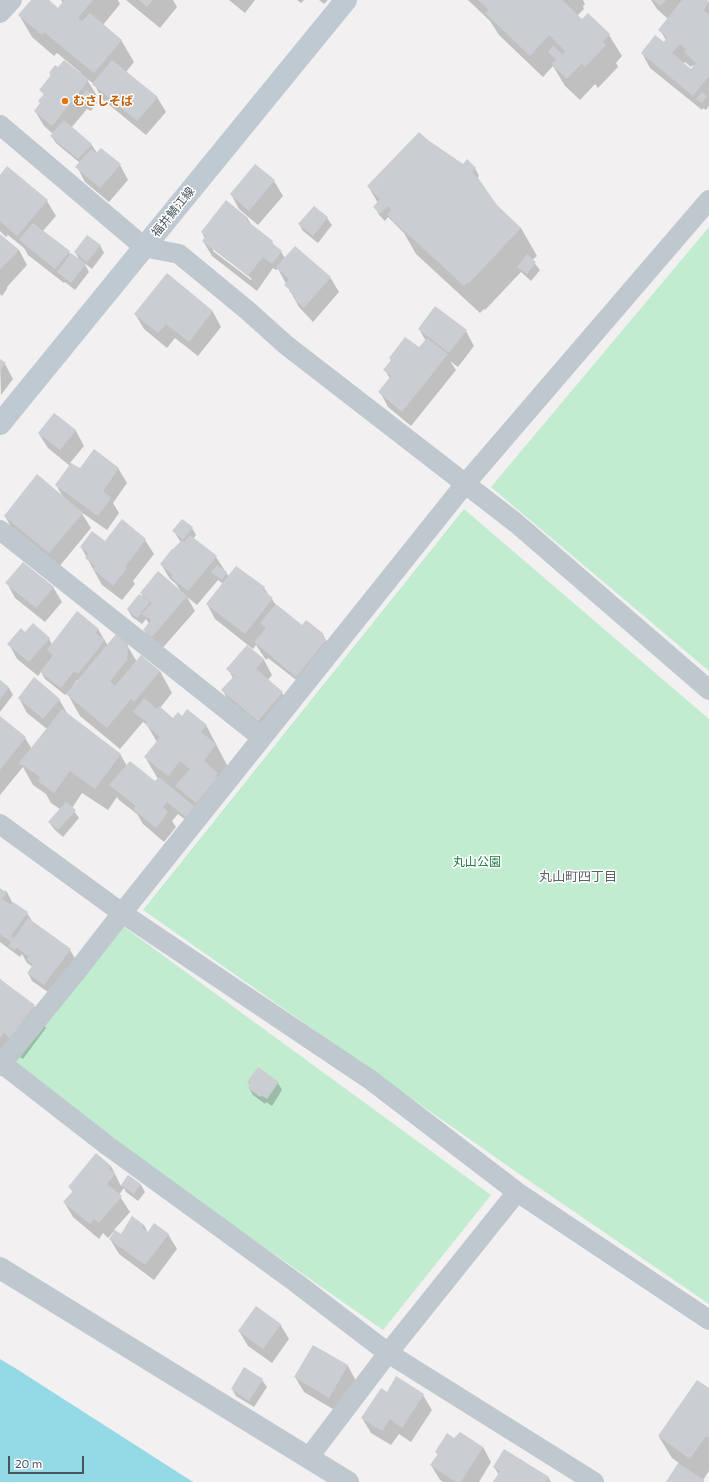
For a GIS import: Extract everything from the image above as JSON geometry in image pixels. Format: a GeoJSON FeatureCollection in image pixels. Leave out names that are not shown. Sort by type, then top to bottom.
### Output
{"type":"FeatureCollection","features":[{"type":"Feature","properties":{"kind":"main road","name":"福井鯖江線"},"geometry":{"type":"LineString","coordinates":[[0,424],[346,0]]}},
{"type":"Feature","properties":{"kind":"street"},"geometry":{"type":"LineString","coordinates":[[0,13],[12,0]]}},
{"type":"Feature","properties":{"kind":"street"},"geometry":{"type":"LineString","coordinates":[[0,125],[144,248],[178,254],[247,310],[286,345],[516,523],[709,690]]}},
{"type":"Feature","properties":{"kind":"street"},"geometry":{"type":"LineString","coordinates":[[594,1482],[388,1353],[294,1282],[108,1146],[1,1064],[77,971],[465,484],[709,200]]}},
{"type":"Feature","properties":{"kind":"street"},"geometry":{"type":"LineString","coordinates":[[0,530],[262,738]]}},
{"type":"Feature","properties":{"kind":"street"},"geometry":{"type":"LineString","coordinates":[[0,824],[122,913],[372,1081],[517,1192],[709,1320]]}},
{"type":"Feature","properties":{"kind":"street"},"geometry":{"type":"LineString","coordinates":[[309,1458],[388,1353],[517,1192]]}},
{"type":"Feature","properties":{"kind":"street"},"geometry":{"type":"LineString","coordinates":[[0,1268],[348,1482]]}},
{"type":"Feature","properties":{"kind":"green space"},"geometry":{"type":"Polygon","coordinates":[[[709,227],[709,671],[491,487],[709,227]]]}},
{"type":"Feature","properties":{"kind":"green space","name":"丸山公園"},"geometry":{"type":"Polygon","coordinates":[[[464,509],[709,719],[709,1304],[525,1178],[143,910],[464,509]]]}},
{"type":"Feature","properties":{"kind":"green space"},"geometry":{"type":"Polygon","coordinates":[[[116,921],[491,1195],[383,1330],[2,1064],[116,921]]]}},
{"type":"Feature","properties":{"kind":"water"},"geometry":{"type":"Polygon","coordinates":[[[0,1359],[15,1368],[193,1482],[0,1482],[0,1359]]]}},
{"type":"Feature","properties":{"kind":"building"},"geometry":{"type":"Polygon","coordinates":[[[31,0],[49,0],[58,8],[64,0],[93,0],[78,18],[82,21],[90,13],[122,40],[94,73],[44,32],[42,35],[18,15],[31,0]]]}},
{"type":"Feature","properties":{"kind":"building"},"geometry":{"type":"Polygon","coordinates":[[[139,0],[153,0],[147,7],[139,0]]]}},
{"type":"Feature","properties":{"kind":"building"},"geometry":{"type":"Polygon","coordinates":[[[478,0],[562,0],[582,19],[588,13],[610,34],[603,42],[606,45],[585,67],[582,63],[567,79],[551,64],[556,59],[548,52],[553,46],[562,54],[565,51],[549,35],[530,56],[485,13],[489,10],[478,0]]]}},
{"type":"Feature","properties":{"kind":"building"},"geometry":{"type":"Polygon","coordinates":[[[653,0],[666,0],[660,6],[653,0]]]}},
{"type":"Feature","properties":{"kind":"building"},"geometry":{"type":"Polygon","coordinates":[[[682,0],[709,1],[704,10],[709,15],[709,76],[693,96],[641,53],[655,35],[664,42],[667,37],[658,30],[682,0]],[[680,44],[672,53],[691,69],[696,63],[684,52],[686,49],[680,44]]]}},
{"type":"Feature","properties":{"kind":"building"},"geometry":{"type":"Polygon","coordinates":[[[64,60],[89,80],[52,126],[34,111],[40,103],[38,101],[44,94],[39,90],[51,75],[49,73],[55,65],[58,67],[64,60]]]}},
{"type":"Feature","properties":{"kind":"building"},"geometry":{"type":"Polygon","coordinates":[[[112,60],[158,97],[137,121],[92,84],[112,60]]]}},
{"type":"Feature","properties":{"kind":"building"},"geometry":{"type":"Polygon","coordinates":[[[86,90],[94,95],[87,105],[79,100],[86,90]]]}},
{"type":"Feature","properties":{"kind":"building"},"geometry":{"type":"Polygon","coordinates":[[[702,92],[707,96],[702,103],[696,99],[702,92]]]}},
{"type":"Feature","properties":{"kind":"building"},"geometry":{"type":"Polygon","coordinates":[[[64,120],[92,144],[78,159],[50,136],[64,120]]]}},
{"type":"Feature","properties":{"kind":"building"},"geometry":{"type":"Polygon","coordinates":[[[419,132],[463,164],[467,159],[476,168],[472,172],[497,205],[521,228],[469,283],[468,282],[464,286],[387,215],[391,210],[388,206],[380,214],[373,207],[380,199],[367,186],[419,132]]]}},
{"type":"Feature","properties":{"kind":"building"},"geometry":{"type":"Polygon","coordinates":[[[101,148],[121,164],[100,188],[75,167],[91,149],[96,153],[101,148]]]}},
{"type":"Feature","properties":{"kind":"building"},"geometry":{"type":"Polygon","coordinates":[[[255,164],[275,180],[249,211],[230,194],[255,164]]]}},
{"type":"Feature","properties":{"kind":"building"},"geometry":{"type":"Polygon","coordinates":[[[7,166],[48,200],[17,236],[0,221],[0,175],[7,166]]]}},
{"type":"Feature","properties":{"kind":"building"},"geometry":{"type":"Polygon","coordinates":[[[226,200],[248,218],[246,220],[273,241],[272,243],[282,251],[272,264],[263,257],[248,276],[202,241],[206,236],[201,232],[226,200]]]}},
{"type":"Feature","properties":{"kind":"building"},"geometry":{"type":"Polygon","coordinates":[[[314,206],[328,217],[313,236],[298,224],[314,206]]]}},
{"type":"Feature","properties":{"kind":"building"},"geometry":{"type":"Polygon","coordinates":[[[33,223],[70,251],[55,269],[19,240],[33,223]]]}},
{"type":"Feature","properties":{"kind":"building"},"geometry":{"type":"Polygon","coordinates":[[[0,234],[19,250],[0,270],[0,234]]]}},
{"type":"Feature","properties":{"kind":"building"},"geometry":{"type":"Polygon","coordinates":[[[87,235],[101,245],[87,262],[74,252],[87,235]]]}},
{"type":"Feature","properties":{"kind":"building"},"geometry":{"type":"Polygon","coordinates":[[[295,246],[331,277],[304,308],[295,300],[296,298],[284,285],[289,279],[276,267],[295,246]]]}},
{"type":"Feature","properties":{"kind":"building"},"geometry":{"type":"Polygon","coordinates":[[[71,253],[86,264],[71,283],[57,272],[71,253]]]}},
{"type":"Feature","properties":{"kind":"building"},"geometry":{"type":"Polygon","coordinates":[[[527,254],[536,262],[527,274],[517,267],[527,254]]]}},
{"type":"Feature","properties":{"kind":"building"},"geometry":{"type":"Polygon","coordinates":[[[167,273],[213,311],[189,342],[166,324],[158,333],[134,314],[167,273]]]}},
{"type":"Feature","properties":{"kind":"building"},"geometry":{"type":"Polygon","coordinates":[[[435,306],[467,330],[449,353],[418,329],[435,306]]]}},
{"type":"Feature","properties":{"kind":"building"},"geometry":{"type":"Polygon","coordinates":[[[405,337],[419,347],[427,338],[448,354],[402,412],[378,392],[391,376],[383,370],[391,360],[389,358],[405,337]]]}},
{"type":"Feature","properties":{"kind":"building"},"geometry":{"type":"Polygon","coordinates":[[[0,359],[6,363],[0,371],[0,359]]]}},
{"type":"Feature","properties":{"kind":"building"},"geometry":{"type":"Polygon","coordinates":[[[54,413],[76,430],[60,450],[38,433],[54,413]]]}},
{"type":"Feature","properties":{"kind":"building"},"geometry":{"type":"Polygon","coordinates":[[[94,449],[119,468],[103,491],[111,498],[98,516],[55,485],[71,463],[80,468],[94,449]]]}},
{"type":"Feature","properties":{"kind":"building"},"geometry":{"type":"Polygon","coordinates":[[[37,474],[83,513],[49,553],[4,516],[37,474]]]}},
{"type":"Feature","properties":{"kind":"building"},"geometry":{"type":"Polygon","coordinates":[[[122,519],[146,539],[113,586],[93,569],[95,566],[85,558],[88,553],[80,547],[92,531],[105,541],[122,519]]]}},
{"type":"Feature","properties":{"kind":"building"},"geometry":{"type":"Polygon","coordinates":[[[182,519],[193,527],[183,540],[172,531],[182,519]]]}},
{"type":"Feature","properties":{"kind":"building"},"geometry":{"type":"Polygon","coordinates":[[[190,535],[217,556],[188,591],[171,578],[173,575],[160,564],[172,549],[182,540],[184,542],[190,535]]]}},
{"type":"Feature","properties":{"kind":"building"},"geometry":{"type":"Polygon","coordinates":[[[23,562],[54,587],[36,608],[5,583],[23,562]]]}},
{"type":"Feature","properties":{"kind":"building"},"geometry":{"type":"Polygon","coordinates":[[[217,565],[227,572],[222,580],[211,572],[217,565]]]}},
{"type":"Feature","properties":{"kind":"building"},"geometry":{"type":"Polygon","coordinates":[[[236,566],[265,587],[263,590],[273,598],[245,634],[206,604],[236,566]]]}},
{"type":"Feature","properties":{"kind":"building"},"geometry":{"type":"Polygon","coordinates":[[[158,571],[187,596],[152,637],[143,630],[151,620],[142,614],[152,603],[140,593],[158,571]]]}},
{"type":"Feature","properties":{"kind":"building"},"geometry":{"type":"Polygon","coordinates":[[[139,594],[150,602],[137,618],[127,609],[139,594]]]}},
{"type":"Feature","properties":{"kind":"building"},"geometry":{"type":"Polygon","coordinates":[[[276,604],[302,625],[306,620],[324,634],[322,636],[326,640],[296,677],[254,642],[266,628],[260,623],[276,604]]]}},
{"type":"Feature","properties":{"kind":"building"},"geometry":{"type":"Polygon","coordinates":[[[77,611],[99,629],[95,633],[105,640],[78,674],[74,671],[61,688],[40,672],[53,655],[47,650],[77,611]]]}},
{"type":"Feature","properties":{"kind":"building"},"geometry":{"type":"Polygon","coordinates":[[[33,623],[50,638],[29,662],[7,644],[21,628],[25,632],[33,623]]]}},
{"type":"Feature","properties":{"kind":"building"},"geometry":{"type":"Polygon","coordinates":[[[116,634],[128,644],[127,660],[110,681],[115,686],[141,655],[160,671],[134,702],[131,699],[107,728],[66,694],[116,634]]]}},
{"type":"Feature","properties":{"kind":"building"},"geometry":{"type":"Polygon","coordinates":[[[247,645],[264,659],[256,669],[283,692],[258,721],[221,690],[234,676],[226,669],[247,645]]]}},
{"type":"Feature","properties":{"kind":"building"},"geometry":{"type":"Polygon","coordinates":[[[34,677],[60,699],[43,719],[18,698],[34,677]]]}},
{"type":"Feature","properties":{"kind":"building"},"geometry":{"type":"Polygon","coordinates":[[[0,680],[9,687],[0,699],[0,680]]]}},
{"type":"Feature","properties":{"kind":"building"},"geometry":{"type":"Polygon","coordinates":[[[144,698],[157,709],[159,706],[173,718],[178,712],[182,716],[187,709],[207,725],[201,732],[216,744],[204,761],[218,773],[215,777],[217,778],[196,803],[175,786],[190,769],[180,761],[168,776],[144,757],[160,737],[145,724],[147,722],[133,712],[144,698]]]}},
{"type":"Feature","properties":{"kind":"building"},"geometry":{"type":"Polygon","coordinates":[[[62,709],[121,754],[95,789],[70,771],[54,793],[38,781],[40,777],[19,763],[62,709]]]}},
{"type":"Feature","properties":{"kind":"building"},"geometry":{"type":"Polygon","coordinates":[[[0,716],[26,737],[0,770],[0,716]]]}},
{"type":"Feature","properties":{"kind":"building"},"geometry":{"type":"Polygon","coordinates":[[[130,761],[155,781],[159,777],[195,807],[186,818],[167,802],[163,807],[168,812],[156,828],[133,809],[136,806],[109,785],[130,761]]]}},
{"type":"Feature","properties":{"kind":"building"},"geometry":{"type":"Polygon","coordinates":[[[66,802],[76,810],[58,830],[48,822],[66,802]]]}},
{"type":"Feature","properties":{"kind":"building"},"geometry":{"type":"Polygon","coordinates":[[[0,888],[7,892],[2,899],[11,905],[13,902],[28,912],[11,936],[14,938],[28,918],[71,949],[44,985],[27,973],[33,965],[27,960],[29,957],[17,948],[15,950],[8,946],[11,942],[0,934],[0,888]]]}},
{"type":"Feature","properties":{"kind":"building"},"geometry":{"type":"Polygon","coordinates":[[[0,979],[35,1005],[10,1038],[4,1033],[0,1038],[0,979]]]}},
{"type":"Feature","properties":{"kind":"building"},"geometry":{"type":"Polygon","coordinates":[[[258,1067],[279,1082],[267,1099],[262,1096],[260,1097],[248,1088],[250,1084],[247,1082],[258,1067]]]}},
{"type":"Feature","properties":{"kind":"building"},"geometry":{"type":"Polygon","coordinates":[[[96,1153],[111,1166],[109,1169],[115,1174],[107,1184],[122,1196],[99,1223],[94,1219],[90,1224],[63,1202],[73,1191],[68,1187],[96,1153]]]}},
{"type":"Feature","properties":{"kind":"building"},"geometry":{"type":"Polygon","coordinates":[[[128,1175],[141,1184],[134,1194],[121,1185],[128,1175]]]}},
{"type":"Feature","properties":{"kind":"building"},"geometry":{"type":"Polygon","coordinates":[[[132,1216],[144,1225],[142,1228],[148,1232],[154,1223],[169,1234],[145,1265],[109,1239],[115,1230],[121,1234],[132,1216]]]}},
{"type":"Feature","properties":{"kind":"building"},"geometry":{"type":"Polygon","coordinates":[[[256,1306],[281,1324],[263,1349],[238,1331],[256,1306]]]}},
{"type":"Feature","properties":{"kind":"building"},"geometry":{"type":"Polygon","coordinates":[[[313,1345],[348,1365],[329,1398],[294,1377],[313,1345]]]}},
{"type":"Feature","properties":{"kind":"building"},"geometry":{"type":"Polygon","coordinates":[[[244,1367],[263,1379],[249,1401],[231,1389],[244,1367]]]}},
{"type":"Feature","properties":{"kind":"building"},"geometry":{"type":"Polygon","coordinates":[[[396,1376],[424,1394],[402,1428],[390,1419],[382,1431],[361,1418],[381,1388],[387,1392],[396,1376]]]}},
{"type":"Feature","properties":{"kind":"building"},"geometry":{"type":"Polygon","coordinates":[[[697,1380],[709,1388],[709,1438],[706,1436],[690,1459],[658,1436],[697,1380]]]}},
{"type":"Feature","properties":{"kind":"building"},"geometry":{"type":"Polygon","coordinates":[[[460,1432],[483,1447],[461,1482],[456,1482],[430,1465],[438,1454],[435,1452],[447,1433],[454,1438],[460,1432]]]}},
{"type":"Feature","properties":{"kind":"building"},"geometry":{"type":"Polygon","coordinates":[[[504,1449],[549,1477],[546,1482],[493,1482],[500,1471],[493,1467],[504,1449]]]}},
{"type":"Feature","properties":{"kind":"building"},"geometry":{"type":"Polygon","coordinates":[[[678,1463],[704,1480],[703,1482],[666,1482],[678,1463]]]}},
{"type":"Feature","properties":{"kind":"place","name":"むさしそば"},"geometry":{"type":"Point","coordinates":[65,101]}},
{"type":"Feature","properties":{"kind":"district","name":"丸山町四丁目"},"geometry":{"type":"Point","coordinates":[578,877]}}]}
